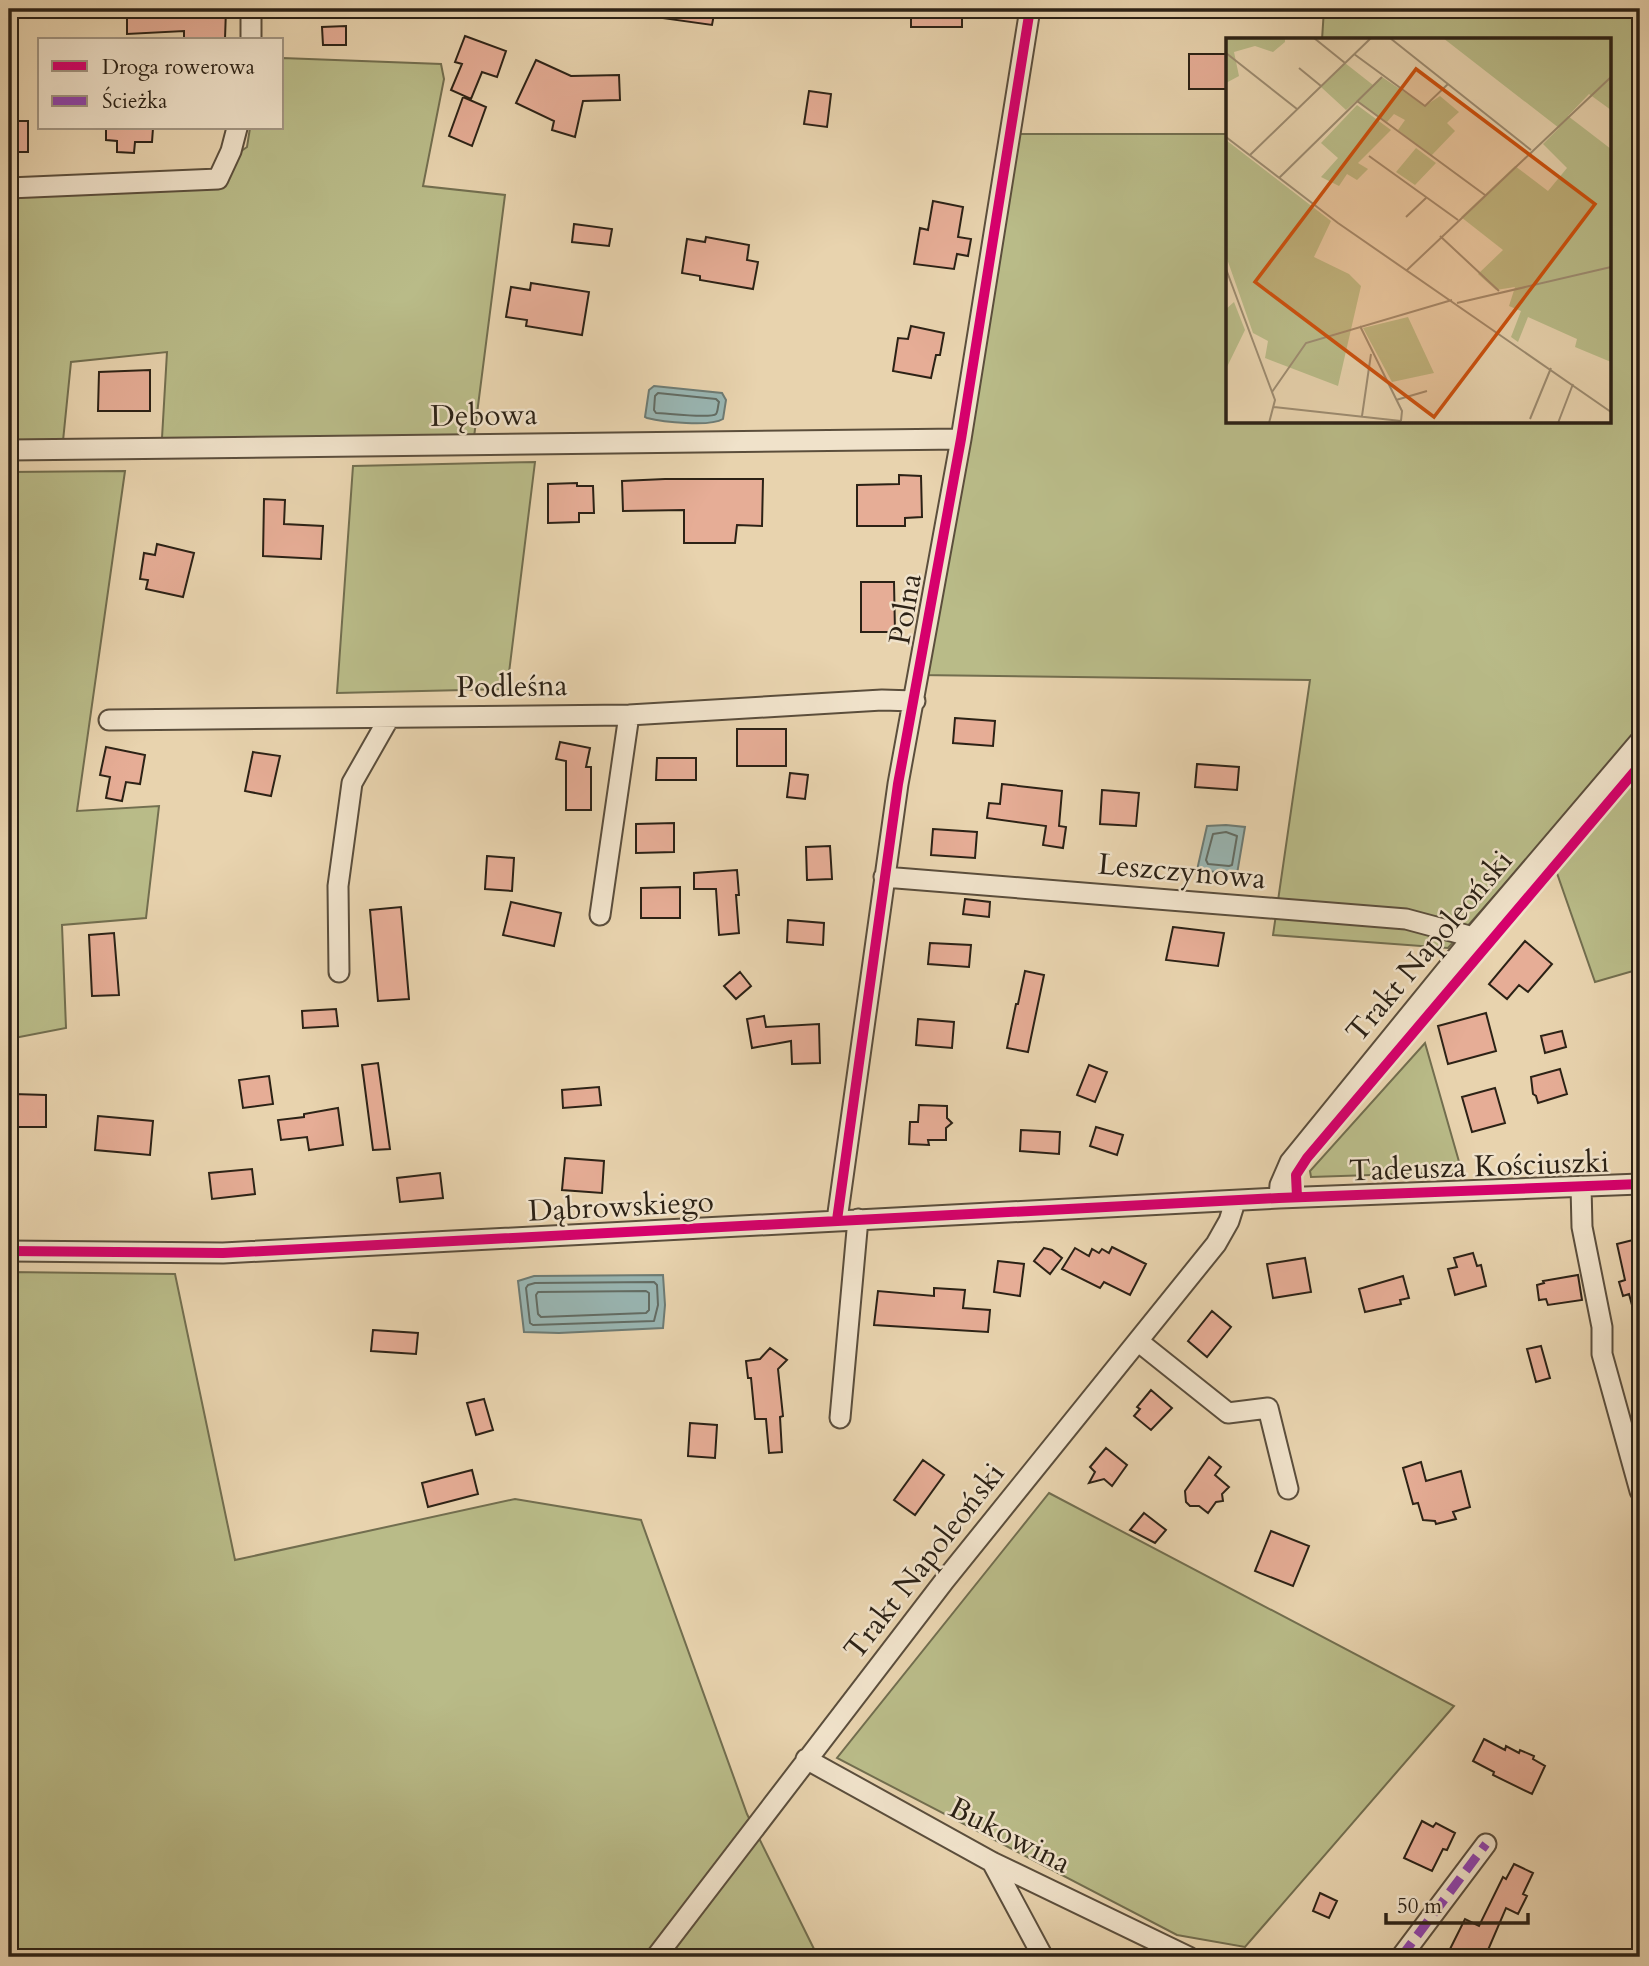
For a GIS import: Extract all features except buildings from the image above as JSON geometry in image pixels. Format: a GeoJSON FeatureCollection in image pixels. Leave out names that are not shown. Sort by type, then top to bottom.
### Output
{"type":"FeatureCollection","features":[{"type":"Feature","properties":{"kind":"street"},"geometry":{"type":"LineString","coordinates":[[251,9],[251,38]]}},
{"type":"Feature","properties":{"kind":"street","name":"Polna"},"geometry":{"type":"LineString","coordinates":[[837,1220],[898,783],[961,439],[1030,9]]}},
{"type":"Feature","properties":{"kind":"street"},"geometry":{"type":"LineString","coordinates":[[9,188],[218,179],[231,151],[236,130]]}},
{"type":"Feature","properties":{"kind":"street","name":"Dębowa"},"geometry":{"type":"LineString","coordinates":[[9,450],[961,439]]}},
{"type":"Feature","properties":{"kind":"street","name":"Podleśna"},"geometry":{"type":"LineString","coordinates":[[109,720],[629,715],[882,700],[915,701]]}},
{"type":"Feature","properties":{"kind":"street"},"geometry":{"type":"LineString","coordinates":[[600,915],[629,715]]}},
{"type":"Feature","properties":{"kind":"street"},"geometry":{"type":"LineString","coordinates":[[339,972],[338,886],[352,783],[388,718]]}},
{"type":"Feature","properties":{"kind":"street","name":"Trakt Napoleoński"},"geometry":{"type":"LineString","coordinates":[[1279,1198],[1280,1185],[1290,1163],[1473,937],[1640,741]]}},
{"type":"Feature","properties":{"kind":"street","name":"Leszczynowa"},"geometry":{"type":"LineString","coordinates":[[884,877],[1406,919],[1473,937]]}},
{"type":"Feature","properties":{"kind":"street","name":"Tadeusza Kościuszki"},"geometry":{"type":"LineString","coordinates":[[1235,1202],[1640,1184]]}},
{"type":"Feature","properties":{"kind":"street"},"geometry":{"type":"LineString","coordinates":[[1581,1186],[1582,1227],[1601,1327],[1602,1354],[1640,1491]]}},
{"type":"Feature","properties":{"kind":"street","name":"Trakt Napoleoński"},"geometry":{"type":"LineString","coordinates":[[656,1957],[945,1580],[1216,1244],[1235,1202]]}},
{"type":"Feature","properties":{"kind":"street","name":"Dąbrowskiego"},"geometry":{"type":"LineString","coordinates":[[9,1251],[223,1253],[1235,1202]]}},
{"type":"Feature","properties":{"kind":"street"},"geometry":{"type":"LineString","coordinates":[[840,1418],[858,1219]]}},
{"type":"Feature","properties":{"kind":"street"},"geometry":{"type":"LineString","coordinates":[[1139,1342],[1228,1412],[1268,1408],[1288,1489]]}},
{"type":"Feature","properties":{"kind":"street","name":"Bukowina"},"geometry":{"type":"LineString","coordinates":[[806,1759],[992,1861],[1189,1957]]}},
{"type":"Feature","properties":{"kind":"street"},"geometry":{"type":"LineString","coordinates":[[1401,1957],[1486,1844]]}},
{"type":"Feature","properties":{"kind":"street"},"geometry":{"type":"LineString","coordinates":[[992,1861],[1043,1957]]}},
{"type":"Feature","properties":{"kind":"green space"},"geometry":{"type":"Polygon","coordinates":[[[1324,9],[1640,9],[1640,969],[1595,982],[1545,839],[1448,948],[1273,935],[1310,680],[918,675],[1010,134],[1226,134],[1226,424],[1610,424],[1610,38],[1322,38],[1324,9]]]}},
{"type":"Feature","properties":{"kind":"green space"},"geometry":{"type":"Polygon","coordinates":[[[284,58],[441,64],[444,79],[423,186],[505,195],[473,445],[162,438],[167,352],[71,362],[63,441],[9,443],[9,190],[197,182],[247,147],[250,130],[284,130],[284,58]]]}},
{"type":"Feature","properties":{"kind":"green space"},"geometry":{"type":"Polygon","coordinates":[[[535,462],[507,689],[337,693],[353,466],[535,462]]]}},
{"type":"Feature","properties":{"kind":"green space"},"geometry":{"type":"Polygon","coordinates":[[[125,471],[77,811],[159,806],[146,918],[62,925],[66,1028],[9,1039],[9,472],[125,471]]]}},
{"type":"Feature","properties":{"kind":"green space"},"geometry":{"type":"Polygon","coordinates":[[[1425,1043],[1462,1172],[1311,1177],[1310,1171],[1425,1043]]]}},
{"type":"Feature","properties":{"kind":"green space"},"geometry":{"type":"Polygon","coordinates":[[[9,1272],[175,1274],[235,1560],[515,1499],[641,1520],[747,1814],[818,1957],[9,1957],[9,1272]]]}},
{"type":"Feature","properties":{"kind":"green space"},"geometry":{"type":"Polygon","coordinates":[[[1049,1493],[1454,1706],[1245,1947],[1177,1935],[837,1758],[1049,1493]]]}},
{"type":"Feature","properties":{"kind":"water"},"geometry":{"type":"Polygon","coordinates":[[[654,386],[722,393],[726,400],[723,419],[697,423],[647,418],[649,390],[654,386]]]}},
{"type":"Feature","properties":{"kind":"water"},"geometry":{"type":"Polygon","coordinates":[[[1207,826],[1245,827],[1237,874],[1197,870],[1207,826]]]}},
{"type":"Feature","properties":{"kind":"water"},"geometry":{"type":"Polygon","coordinates":[[[663,1275],[663,1328],[524,1332],[518,1281],[534,1276],[663,1275]]]}},
{"type":"Feature","properties":{"kind":"marked path"},"geometry":{"type":"LineString","coordinates":[[1401,1957],[1486,1844]]}},
{"type":"Feature","properties":{"kind":"cycle path"},"geometry":{"type":"LineString","coordinates":[[837,1220],[898,784],[961,439],[1030,9]]}},
{"type":"Feature","properties":{"kind":"cycle path"},"geometry":{"type":"LineString","coordinates":[[1297,1197],[1296,1175],[1307,1158],[1640,765]]}},
{"type":"Feature","properties":{"kind":"cycle path"},"geometry":{"type":"LineString","coordinates":[[9,1251],[223,1253],[1279,1198],[1640,1184]]}}]}
